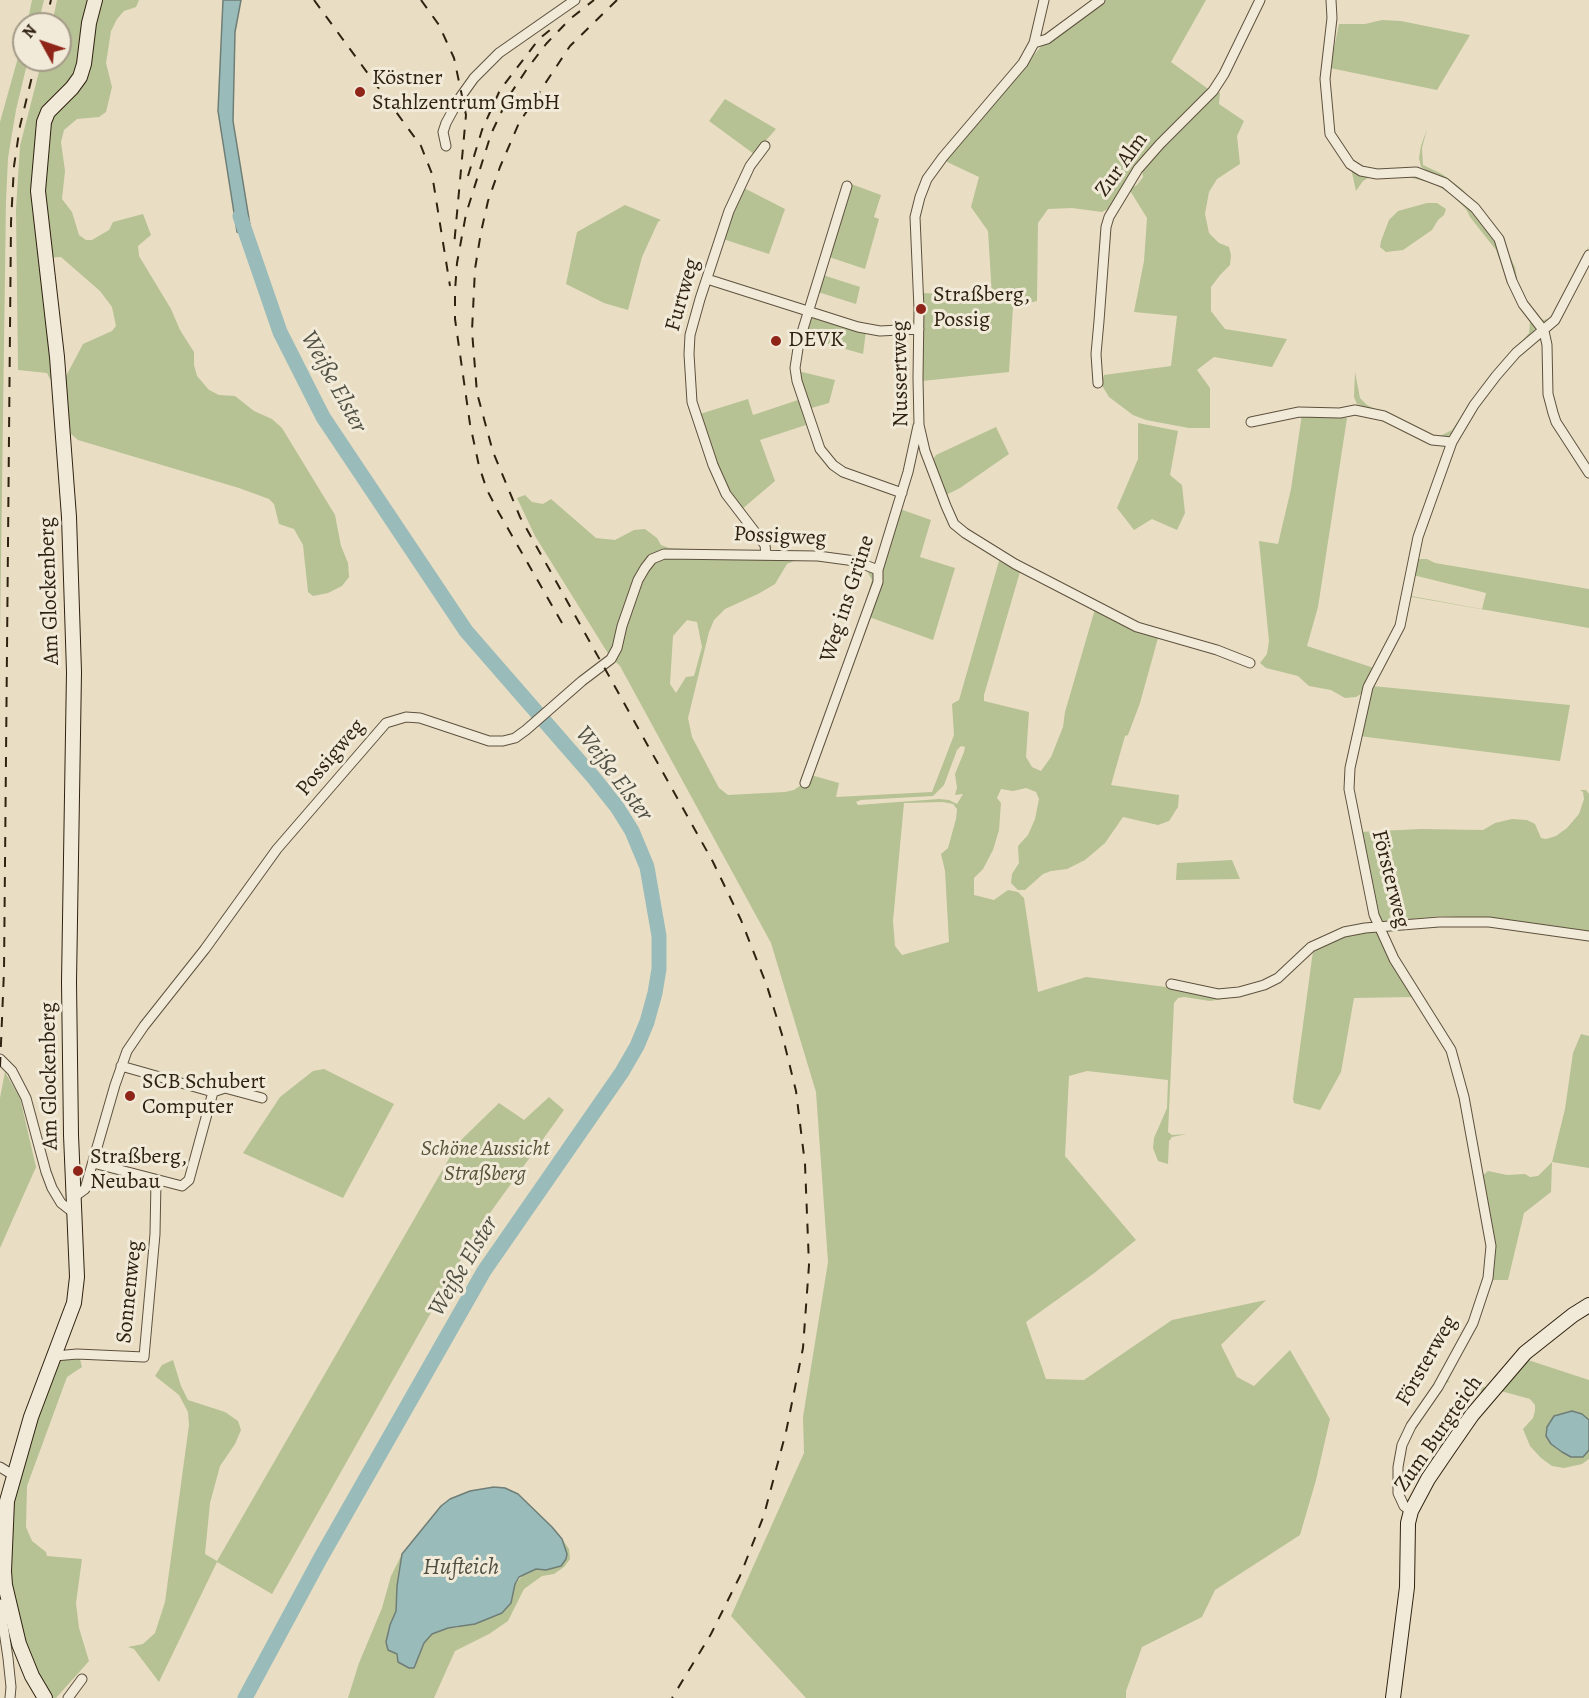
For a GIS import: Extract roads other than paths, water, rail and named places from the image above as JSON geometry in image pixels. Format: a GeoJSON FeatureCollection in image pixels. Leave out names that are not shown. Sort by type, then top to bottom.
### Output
{"type":"FeatureCollection","features":[{"type":"Feature","properties":{"kind":"main road","name":"Am Glockenberg"},"geometry":{"type":"LineString","coordinates":[[45,1698],[19,1644],[2,1571],[7,1501],[13,1475],[74,1303],[77,1277],[69,982],[74,672],[69,517],[57,357],[38,191],[44,122],[48,112],[80,77],[95,0]]}},
{"type":"Feature","properties":{"kind":"main road","name":"Zum Burgteich"},"geometry":{"type":"LineString","coordinates":[[1393,1698],[1407,1587],[1408,1523],[1411,1511],[1428,1479],[1472,1415],[1525,1353],[1589,1305]]}},
{"type":"Feature","properties":{"kind":"street"},"geometry":{"type":"LineString","coordinates":[[446,146],[443,132],[446,123],[474,78],[499,53],[575,0]]}},
{"type":"Feature","properties":{"kind":"street","name":"Nussertweg"},"geometry":{"type":"LineString","coordinates":[[1044,0],[1034,43],[1023,63],[927,179],[915,217],[920,425],[925,451],[954,524],[965,533],[1015,564],[1137,627],[1217,650],[1250,663]]}},
{"type":"Feature","properties":{"kind":"street"},"geometry":{"type":"LineString","coordinates":[[1034,43],[1047,39],[1100,0]]}},
{"type":"Feature","properties":{"kind":"street","name":"Zur Alm"},"geometry":{"type":"LineString","coordinates":[[1098,383],[1098,332],[1106,227],[1109,217],[1138,170],[1160,144],[1213,91],[1224,74],[1260,0]]}},
{"type":"Feature","properties":{"kind":"street"},"geometry":{"type":"LineString","coordinates":[[1331,0],[1332,18],[1325,79],[1330,134],[1350,164],[1361,171],[1377,174],[1416,171],[1445,183],[1474,208],[1498,239],[1512,281],[1523,304],[1544,331],[1547,345],[1548,394],[1556,422],[1589,473]]}},
{"type":"Feature","properties":{"kind":"street","name":"Furtweg"},"geometry":{"type":"LineString","coordinates":[[765,146],[750,166],[729,211],[690,335],[688,354],[692,402],[713,465],[726,494],[765,545],[766,555]]}},
{"type":"Feature","properties":{"kind":"street"},"geometry":{"type":"LineString","coordinates":[[847,186],[799,342],[795,369],[797,381],[820,449],[833,465],[843,472],[902,493]]}},
{"type":"Feature","properties":{"kind":"street","name":"Försterweg"},"geometry":{"type":"LineString","coordinates":[[1411,1511],[1404,1506],[1398,1493],[1401,1445],[1438,1387],[1473,1323],[1488,1278],[1491,1246],[1464,1097],[1451,1050],[1394,959],[1374,915],[1353,814],[1349,789],[1350,768],[1368,687],[1400,626],[1418,537],[1452,442],[1474,405],[1496,375],[1516,353],[1555,320],[1589,255]]}},
{"type":"Feature","properties":{"kind":"street"},"geometry":{"type":"LineString","coordinates":[[707,279],[808,312],[880,331],[919,329]]}},
{"type":"Feature","properties":{"kind":"street"},"geometry":{"type":"LineString","coordinates":[[1251,422],[1299,412],[1340,414],[1355,410],[1384,416],[1432,440],[1452,442]]}},
{"type":"Feature","properties":{"kind":"street","name":"Weg ins Grüne"},"geometry":{"type":"LineString","coordinates":[[805,783],[878,582],[878,570],[902,493],[916,430],[920,425]]}},
{"type":"Feature","properties":{"kind":"street","name":"Possigweg"},"geometry":{"type":"LineString","coordinates":[[74,1197],[85,1189],[127,1051],[144,1026],[206,949],[277,849],[386,723],[406,717],[420,718],[489,741],[515,738],[611,659],[617,648],[638,580],[652,559],[664,554],[818,556],[846,560],[878,570]]}},
{"type":"Feature","properties":{"kind":"street"},"geometry":{"type":"LineString","coordinates":[[1171,984],[1218,994],[1256,988],[1278,978],[1316,944],[1344,932],[1440,922],[1489,922],[1589,936]]}},
{"type":"Feature","properties":{"kind":"street"},"geometry":{"type":"LineString","coordinates":[[0,1059],[12,1071],[26,1098],[52,1188],[62,1203],[75,1214]]}},
{"type":"Feature","properties":{"kind":"street"},"geometry":{"type":"LineString","coordinates":[[121,1066],[213,1092],[225,1088],[262,1098]]}},
{"type":"Feature","properties":{"kind":"street"},"geometry":{"type":"LineString","coordinates":[[93,1163],[182,1186],[189,1180],[213,1092]]}},
{"type":"Feature","properties":{"kind":"street","name":"Sonnenweg"},"geometry":{"type":"LineString","coordinates":[[55,1356],[77,1354],[144,1356],[154,1245],[156,1180]]}},
{"type":"Feature","properties":{"kind":"street"},"geometry":{"type":"LineString","coordinates":[[0,1467],[13,1475]]}},
{"type":"Feature","properties":{"kind":"street"},"geometry":{"type":"LineString","coordinates":[[0,1599],[5,1585]]}},
{"type":"Feature","properties":{"kind":"street"},"geometry":{"type":"LineString","coordinates":[[0,1604],[8,1658],[10,1698]]}},
{"type":"Feature","properties":{"kind":"street"},"geometry":{"type":"LineString","coordinates":[[68,1698],[82,1679]]}},
{"type":"Feature","properties":{"kind":"water"},"geometry":{"type":"Polygon","coordinates":[[[223,0],[241,0],[235,32],[233,121],[250,225],[247,236],[237,232],[218,111],[223,0]]]}},
{"type":"Feature","properties":{"kind":"water"},"geometry":{"type":"Polygon","coordinates":[[[1572,1411],[1582,1414],[1589,1420],[1589,1450],[1583,1457],[1571,1457],[1562,1452],[1551,1444],[1546,1436],[1547,1427],[1554,1416],[1572,1411]]]}},
{"type":"Feature","properties":{"kind":"water","name":"Hufteich"},"geometry":{"type":"Polygon","coordinates":[[[494,1487],[505,1488],[518,1494],[552,1527],[562,1539],[567,1554],[566,1559],[561,1566],[546,1570],[536,1569],[519,1577],[511,1603],[502,1613],[475,1624],[448,1628],[432,1634],[424,1643],[414,1668],[409,1668],[398,1662],[397,1654],[388,1650],[386,1642],[396,1611],[402,1554],[441,1506],[450,1499],[470,1491],[494,1487]]]}},
{"type":"Feature","properties":{"kind":"waterway","name":"Weiße Elster"},"geometry":{"type":"LineString","coordinates":[[240,216],[280,332],[323,417],[466,631],[594,778],[632,831],[647,867],[659,936],[659,969],[655,993],[637,1046],[622,1072],[484,1271],[320,1559],[245,1698]]}},
{"type":"Feature","properties":{"kind":"railway"},"geometry":{"type":"LineString","coordinates":[[48,12],[51,0]]}},
{"type":"Feature","properties":{"kind":"railway"},"geometry":{"type":"LineString","coordinates":[[314,0],[421,146],[432,174],[450,286]]}},
{"type":"Feature","properties":{"kind":"railway"},"geometry":{"type":"LineString","coordinates":[[421,0],[439,25],[454,58],[466,115],[454,246]]}},
{"type":"Feature","properties":{"kind":"railway"},"geometry":{"type":"LineString","coordinates":[[562,623],[499,513],[487,490],[479,466],[470,424],[455,319],[455,291],[457,263],[466,214],[491,134],[509,96],[546,44],[570,19],[594,0]]}},
{"type":"Feature","properties":{"kind":"railway"},"geometry":{"type":"LineString","coordinates":[[617,0],[570,46],[519,123],[488,201],[475,269],[472,331],[477,393],[493,452],[520,517],[713,862],[741,920],[767,986],[796,1091],[805,1164],[809,1265],[803,1348],[786,1432],[764,1515],[740,1576],[711,1634],[672,1698]]}},
{"type":"Feature","properties":{"kind":"railway"},"geometry":{"type":"LineString","coordinates":[[468,176],[482,130],[500,90],[539,39],[550,30]]}},
{"type":"Feature","properties":{"kind":"railway"},"geometry":{"type":"LineString","coordinates":[[0,1067],[4,971],[11,222],[14,166],[20,126],[33,72]]}},
{"type":"Feature","properties":{"kind":"place","name":"Köstner Stahlzentrum GmbH"},"geometry":{"type":"Point","coordinates":[360,92]}},
{"type":"Feature","properties":{"kind":"place","name":"Straßberg, Possig"},"geometry":{"type":"Point","coordinates":[921,309]}},
{"type":"Feature","properties":{"kind":"place","name":"DEVK"},"geometry":{"type":"Point","coordinates":[776,341]}},
{"type":"Feature","properties":{"kind":"place","name":"SCB Schubert Computer"},"geometry":{"type":"Point","coordinates":[130,1096]}},
{"type":"Feature","properties":{"kind":"place","name":"Straßberg, Neubau"},"geometry":{"type":"Point","coordinates":[78,1171]}},
{"type":"Feature","properties":{"kind":"park label","name":"Schöne Aussicht Straßberg"},"geometry":{"type":"Point","coordinates":[485,1162]}}]}
